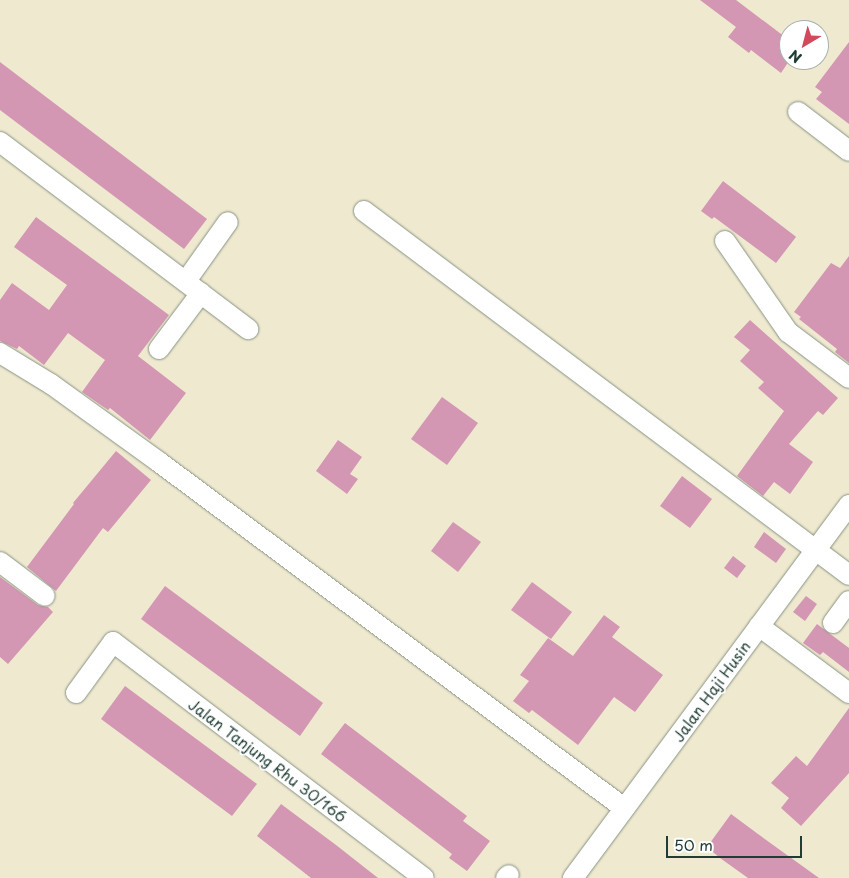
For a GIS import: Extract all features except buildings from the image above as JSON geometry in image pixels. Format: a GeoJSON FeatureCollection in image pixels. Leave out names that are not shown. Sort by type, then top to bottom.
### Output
{"type":"FeatureCollection","features":[{"type":"Feature","properties":{"kind":"street"},"geometry":{"type":"LineString","coordinates":[[798,112],[849,151]]}},
{"type":"Feature","properties":{"kind":"street"},"geometry":{"type":"LineString","coordinates":[[0,142],[248,329]]}},
{"type":"Feature","properties":{"kind":"street"},"geometry":{"type":"LineString","coordinates":[[364,211],[849,575]]}},
{"type":"Feature","properties":{"kind":"street"},"geometry":{"type":"LineString","coordinates":[[159,349],[228,222]]}},
{"type":"Feature","properties":{"kind":"street"},"geometry":{"type":"LineString","coordinates":[[725,240],[788,332],[849,378]]}},
{"type":"Feature","properties":{"kind":"street"},"geometry":{"type":"LineString","coordinates":[[0,353],[51,384],[144,450],[624,808]]}},
{"type":"Feature","properties":{"kind":"street","name":"Jalan Haji Husin"},"geometry":{"type":"LineString","coordinates":[[573,878],[849,505]]}},
{"type":"Feature","properties":{"kind":"street"},"geometry":{"type":"LineString","coordinates":[[0,562],[45,596]]}},
{"type":"Feature","properties":{"kind":"street"},"geometry":{"type":"LineString","coordinates":[[833,623],[849,601]]}},
{"type":"Feature","properties":{"kind":"street"},"geometry":{"type":"LineString","coordinates":[[759,626],[849,693]]}},
{"type":"Feature","properties":{"kind":"street","name":"Jalan Tanjung Rhu 30/166"},"geometry":{"type":"LineString","coordinates":[[76,693],[113,642],[424,878]]}}]}
